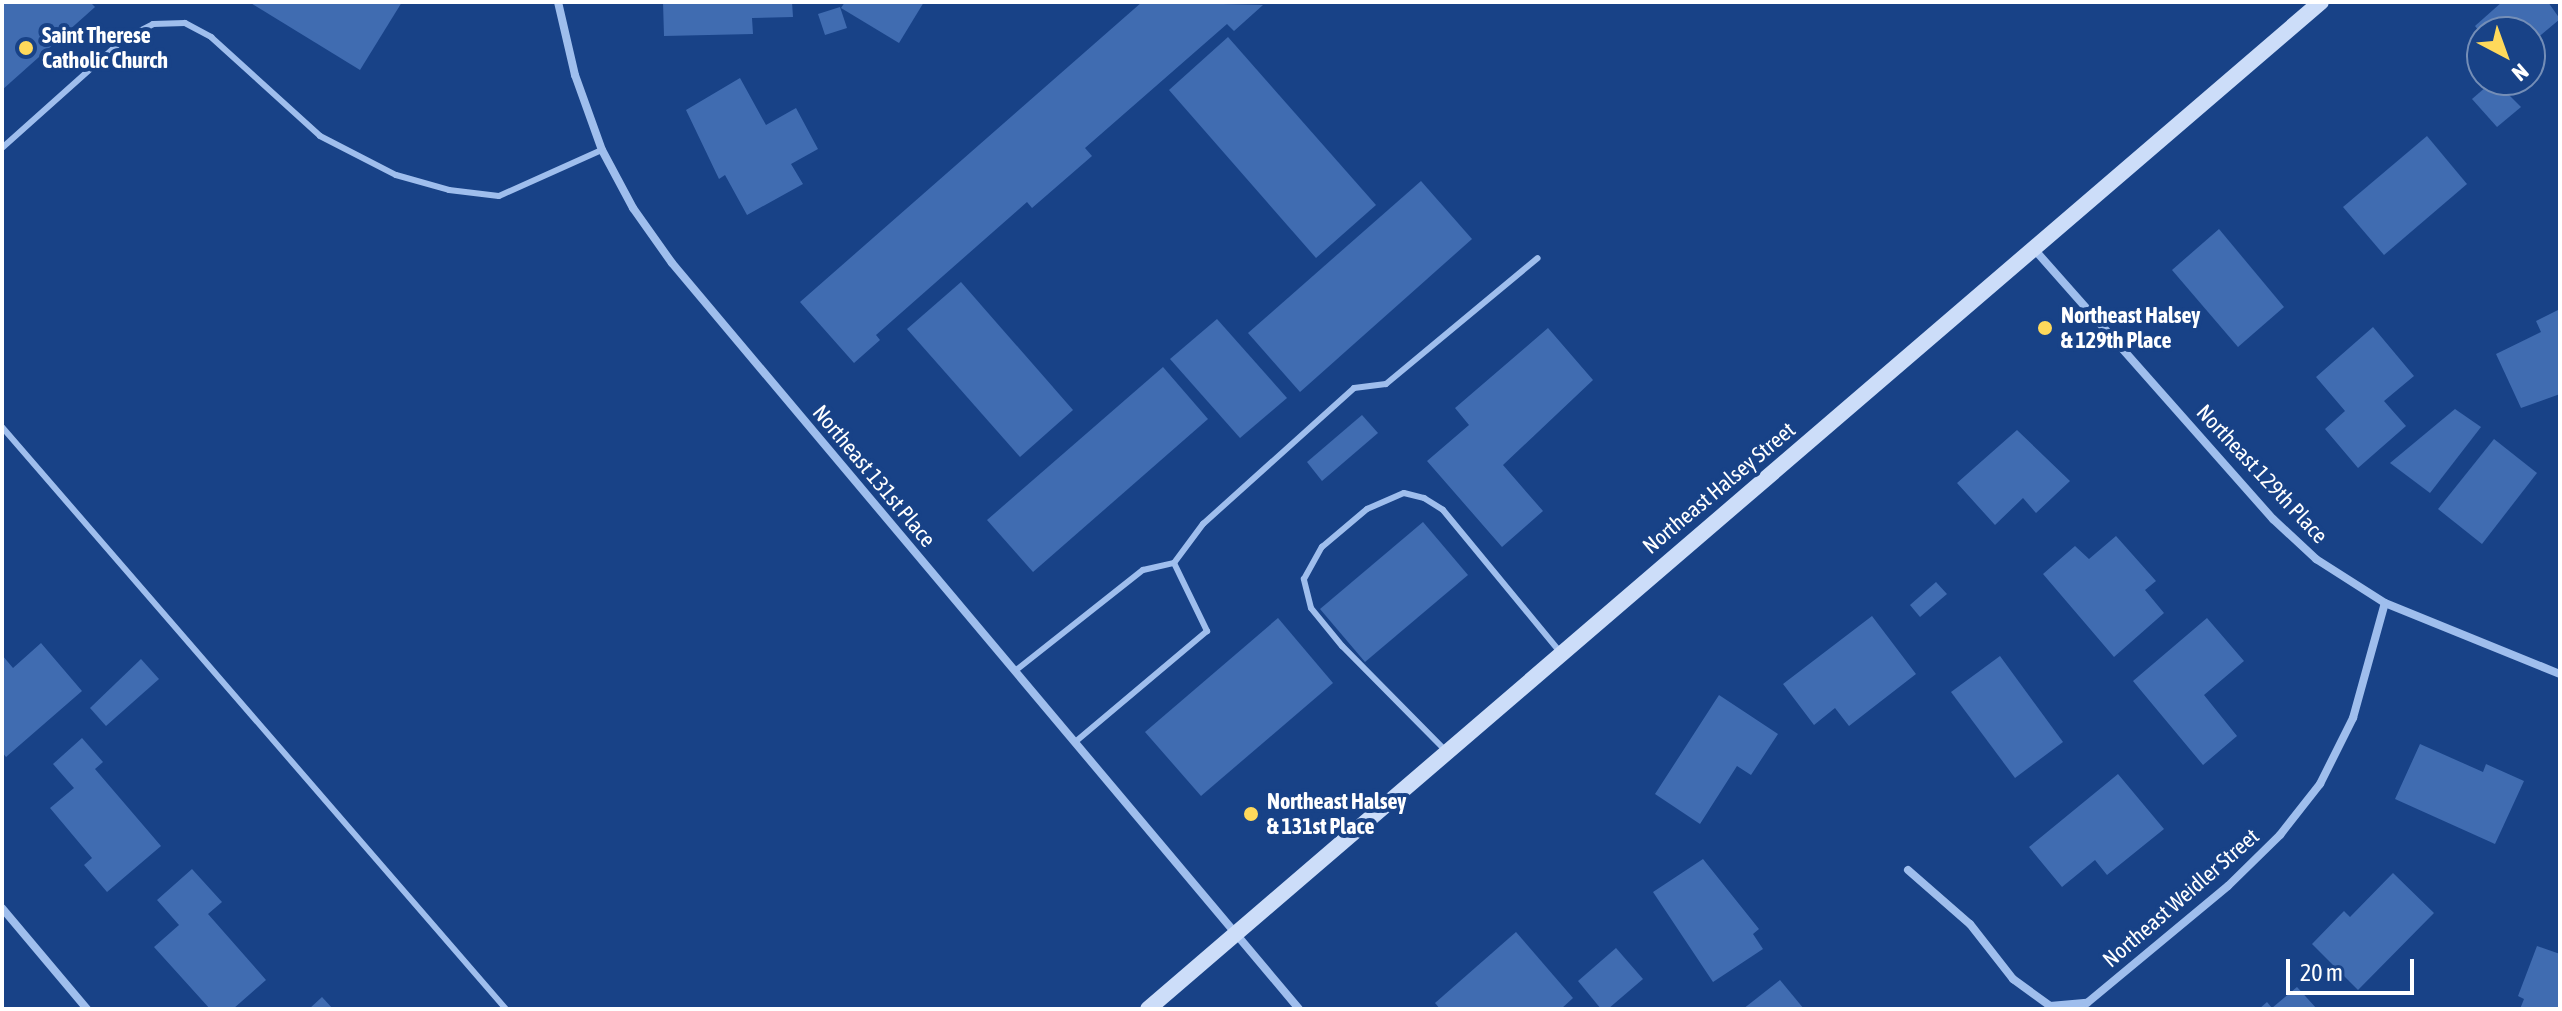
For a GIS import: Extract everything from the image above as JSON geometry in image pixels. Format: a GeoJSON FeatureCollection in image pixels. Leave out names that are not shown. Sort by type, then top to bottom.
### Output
{"type":"FeatureCollection","features":[{"type":"Feature","properties":{"kind":"main road","name":"Northeast Halsey Street"},"geometry":{"type":"LineString","coordinates":[[1148,1009],[1445,750],[2321,2]]}},
{"type":"Feature","properties":{"kind":"street","name":"Northeast 131st Place"},"geometry":{"type":"LineString","coordinates":[[558,2],[575,75],[602,150],[633,208],[672,263],[1299,1009]]}},
{"type":"Feature","properties":{"kind":"street","name":"Northeast 129th Place"},"geometry":{"type":"LineString","coordinates":[[2033,248],[2273,519],[2316,559],[2385,603],[2560,674]]}},
{"type":"Feature","properties":{"kind":"street","name":"Northeast Weidler Street"},"geometry":{"type":"LineString","coordinates":[[1908,870],[1970,924],[2013,979],[2050,1006],[2087,1003],[2228,886],[2280,835],[2320,784],[2353,718],[2385,603]]}},
{"type":"Feature","properties":{"kind":"street"},"geometry":{"type":"LineString","coordinates":[[2,908],[87,1009]]}},
{"type":"Feature","properties":{"kind":"lane"},"geometry":{"type":"LineString","coordinates":[[2,148],[124,39],[153,24],[185,23],[211,37],[320,136],[396,175],[426,184],[499,196],[602,150]]}},
{"type":"Feature","properties":{"kind":"lane"},"geometry":{"type":"LineString","coordinates":[[1015,671],[1143,570],[1174,563],[1203,524],[1354,388],[1386,384],[1538,258]]}},
{"type":"Feature","properties":{"kind":"lane"},"geometry":{"type":"LineString","coordinates":[[2,427],[506,1009]]}},
{"type":"Feature","properties":{"kind":"lane"},"geometry":{"type":"LineString","coordinates":[[1445,750],[1342,646],[1311,608],[1304,579],[1322,547],[1344,528],[1367,509],[1404,493],[1424,498],[1443,510],[1560,652]]}},
{"type":"Feature","properties":{"kind":"lane"},"geometry":{"type":"LineString","coordinates":[[1075,742],[1207,631],[1174,563]]}},
{"type":"Feature","properties":{"kind":"building","name":"Saint Therese Catholic Church"},"geometry":{"type":"Polygon","coordinates":[[[2,2],[90,2],[95,7],[2,90],[2,2]]]}},
{"type":"Feature","properties":{"kind":"building"},"geometry":{"type":"Polygon","coordinates":[[[249,2],[402,2],[360,70],[249,2]]]}},
{"type":"Feature","properties":{"kind":"building"},"geometry":{"type":"Polygon","coordinates":[[[663,2],[792,2],[793,17],[752,18],[753,34],[664,36],[663,2]]]}},
{"type":"Feature","properties":{"kind":"building"},"geometry":{"type":"Polygon","coordinates":[[[845,2],[924,2],[899,43],[841,8],[845,2]]]}},
{"type":"Feature","properties":{"kind":"building"},"geometry":{"type":"Polygon","coordinates":[[[1142,2],[1263,5],[1234,31],[1227,24],[1085,148],[1092,156],[1032,208],[1027,202],[876,335],[880,340],[854,363],[800,302],[1142,2]]]}},
{"type":"Feature","properties":{"kind":"building"},"geometry":{"type":"Polygon","coordinates":[[[2502,2],[2548,2],[2560,19],[2546,31],[2546,16],[2486,16],[2502,2]]]}},
{"type":"Feature","properties":{"kind":"building"},"geometry":{"type":"Polygon","coordinates":[[[840,7],[847,28],[825,35],[818,14],[840,7]]]}},
{"type":"Feature","properties":{"kind":"building"},"geometry":{"type":"Polygon","coordinates":[[[1228,37],[1376,205],[1316,258],[1169,90],[1228,37]]]}},
{"type":"Feature","properties":{"kind":"building"},"geometry":{"type":"Polygon","coordinates":[[[740,78],[766,125],[796,108],[818,149],[791,164],[803,184],[747,215],[725,175],[719,179],[686,110],[740,78]]]}},
{"type":"Feature","properties":{"kind":"building"},"geometry":{"type":"Polygon","coordinates":[[[2475,96],[2510,96],[2521,107],[2497,127],[2472,99],[2475,96]]]}},
{"type":"Feature","properties":{"kind":"building"},"geometry":{"type":"Polygon","coordinates":[[[2427,136],[2467,184],[2384,255],[2343,207],[2427,136]]]}},
{"type":"Feature","properties":{"kind":"building"},"geometry":{"type":"Polygon","coordinates":[[[1421,181],[1472,239],[1300,392],[1248,333],[1421,181]]]}},
{"type":"Feature","properties":{"kind":"building"},"geometry":{"type":"Polygon","coordinates":[[[2219,229],[2284,307],[2238,347],[2172,270],[2219,229]]]}},
{"type":"Feature","properties":{"kind":"building"},"geometry":{"type":"Polygon","coordinates":[[[961,282],[1073,410],[1020,457],[907,329],[961,282]]]}},
{"type":"Feature","properties":{"kind":"building"},"geometry":{"type":"Polygon","coordinates":[[[2560,309],[2560,394],[2521,408],[2496,354],[2541,332],[2536,321],[2560,309]]]}},
{"type":"Feature","properties":{"kind":"building"},"geometry":{"type":"Polygon","coordinates":[[[1217,319],[1287,398],[1240,438],[1170,359],[1217,319]]]}},
{"type":"Feature","properties":{"kind":"building"},"geometry":{"type":"Polygon","coordinates":[[[2373,327],[2414,376],[2384,401],[2406,426],[2358,468],[2325,429],[2345,411],[2316,377],[2373,327]]]}},
{"type":"Feature","properties":{"kind":"building"},"geometry":{"type":"Polygon","coordinates":[[[1548,328],[1593,380],[1503,465],[1543,511],[1502,547],[1427,461],[1469,425],[1455,408],[1548,328]]]}},
{"type":"Feature","properties":{"kind":"building"},"geometry":{"type":"Polygon","coordinates":[[[1163,367],[1208,419],[1033,572],[987,520],[1163,367]]]}},
{"type":"Feature","properties":{"kind":"building"},"geometry":{"type":"Polygon","coordinates":[[[2455,409],[2481,427],[2430,493],[2390,463],[2455,409]]]}},
{"type":"Feature","properties":{"kind":"building"},"geometry":{"type":"Polygon","coordinates":[[[1362,415],[1378,433],[1322,481],[1307,462],[1362,415]]]}},
{"type":"Feature","properties":{"kind":"building"},"geometry":{"type":"Polygon","coordinates":[[[2017,430],[2070,481],[2036,513],[2023,498],[1995,525],[1957,483],[2017,430]]]}},
{"type":"Feature","properties":{"kind":"building"},"geometry":{"type":"Polygon","coordinates":[[[2494,439],[2537,473],[2482,544],[2438,509],[2494,439]]]}},
{"type":"Feature","properties":{"kind":"building"},"geometry":{"type":"Polygon","coordinates":[[[1423,522],[1468,575],[1365,662],[1320,609],[1423,522]]]}},
{"type":"Feature","properties":{"kind":"building"},"geometry":{"type":"Polygon","coordinates":[[[2116,536],[2156,581],[2145,590],[2164,613],[2114,657],[2043,574],[2075,546],[2089,559],[2116,536]]]}},
{"type":"Feature","properties":{"kind":"building"},"geometry":{"type":"Polygon","coordinates":[[[1936,582],[1947,594],[1920,617],[1910,605],[1936,582]]]}},
{"type":"Feature","properties":{"kind":"building"},"geometry":{"type":"Polygon","coordinates":[[[1872,616],[1916,674],[1849,726],[1835,708],[1814,725],[1783,684],[1872,616]]]}},
{"type":"Feature","properties":{"kind":"building"},"geometry":{"type":"Polygon","coordinates":[[[1278,618],[1333,683],[1201,796],[1145,732],[1278,618]]]}},
{"type":"Feature","properties":{"kind":"building"},"geometry":{"type":"Polygon","coordinates":[[[2207,618],[2244,661],[2204,695],[2237,736],[2203,765],[2133,681],[2207,618]]]}},
{"type":"Feature","properties":{"kind":"building"},"geometry":{"type":"Polygon","coordinates":[[[41,643],[82,691],[6,757],[2,752],[2,655],[13,668],[41,643]]]}},
{"type":"Feature","properties":{"kind":"building"},"geometry":{"type":"Polygon","coordinates":[[[2000,656],[2063,742],[2015,778],[1951,692],[2000,656]]]}},
{"type":"Feature","properties":{"kind":"building"},"geometry":{"type":"Polygon","coordinates":[[[141,659],[159,679],[106,726],[90,708],[141,659]]]}},
{"type":"Feature","properties":{"kind":"building"},"geometry":{"type":"Polygon","coordinates":[[[1719,695],[1778,734],[1751,775],[1737,766],[1700,824],[1655,794],[1719,695]]]}},
{"type":"Feature","properties":{"kind":"building"},"geometry":{"type":"Polygon","coordinates":[[[82,738],[103,762],[95,769],[161,846],[107,892],[84,865],[92,858],[50,808],[74,788],[53,764],[82,738]]]}},
{"type":"Feature","properties":{"kind":"building"},"geometry":{"type":"Polygon","coordinates":[[[2420,744],[2483,772],[2486,764],[2524,781],[2495,844],[2395,799],[2420,744]]]}},
{"type":"Feature","properties":{"kind":"building"},"geometry":{"type":"Polygon","coordinates":[[[2118,774],[2164,829],[2107,875],[2095,860],[2062,887],[2029,847],[2118,774]]]}},
{"type":"Feature","properties":{"kind":"building"},"geometry":{"type":"Polygon","coordinates":[[[1703,859],[1759,929],[1753,934],[1763,949],[1713,982],[1653,892],[1703,859]]]}},
{"type":"Feature","properties":{"kind":"building"},"geometry":{"type":"Polygon","coordinates":[[[192,869],[222,902],[208,914],[266,980],[233,1009],[210,1009],[154,947],[179,925],[157,900],[192,869]]]}},
{"type":"Feature","properties":{"kind":"building"},"geometry":{"type":"Polygon","coordinates":[[[2393,873],[2434,913],[2358,990],[2312,944],[2344,911],[2350,917],[2393,873]]]}},
{"type":"Feature","properties":{"kind":"building"},"geometry":{"type":"Polygon","coordinates":[[[1516,932],[1573,998],[1561,1009],[1440,1009],[1435,1003],[1516,932]]]}},
{"type":"Feature","properties":{"kind":"building"},"geometry":{"type":"Polygon","coordinates":[[[2537,946],[2560,954],[2560,1009],[2520,1009],[2524,999],[2518,996],[2537,946]]]}},
{"type":"Feature","properties":{"kind":"building"},"geometry":{"type":"Polygon","coordinates":[[[1616,948],[1643,979],[1608,1009],[1601,1009],[1578,981],[1616,948]]]}},
{"type":"Feature","properties":{"kind":"building"},"geometry":{"type":"Polygon","coordinates":[[[1780,980],[1804,1009],[1743,1009],[1780,980]]]}},
{"type":"Feature","properties":{"kind":"building"},"geometry":{"type":"Polygon","coordinates":[[[2297,987],[2317,1009],[2259,1009],[2267,1002],[2272,1008],[2297,987]]]}},
{"type":"Feature","properties":{"kind":"building"},"geometry":{"type":"Polygon","coordinates":[[[322,997],[333,1009],[309,1009],[322,997]]]}},
{"type":"Feature","properties":{"kind":"place","name":"Saint Therese Catholic Church"},"geometry":{"type":"Point","coordinates":[26,48]}},
{"type":"Feature","properties":{"kind":"place","name":"Northeast Halsey & 129th Place"},"geometry":{"type":"Point","coordinates":[2045,328]}},
{"type":"Feature","properties":{"kind":"place","name":"Northeast Halsey & 131st Place"},"geometry":{"type":"Point","coordinates":[1251,814]}}]}
